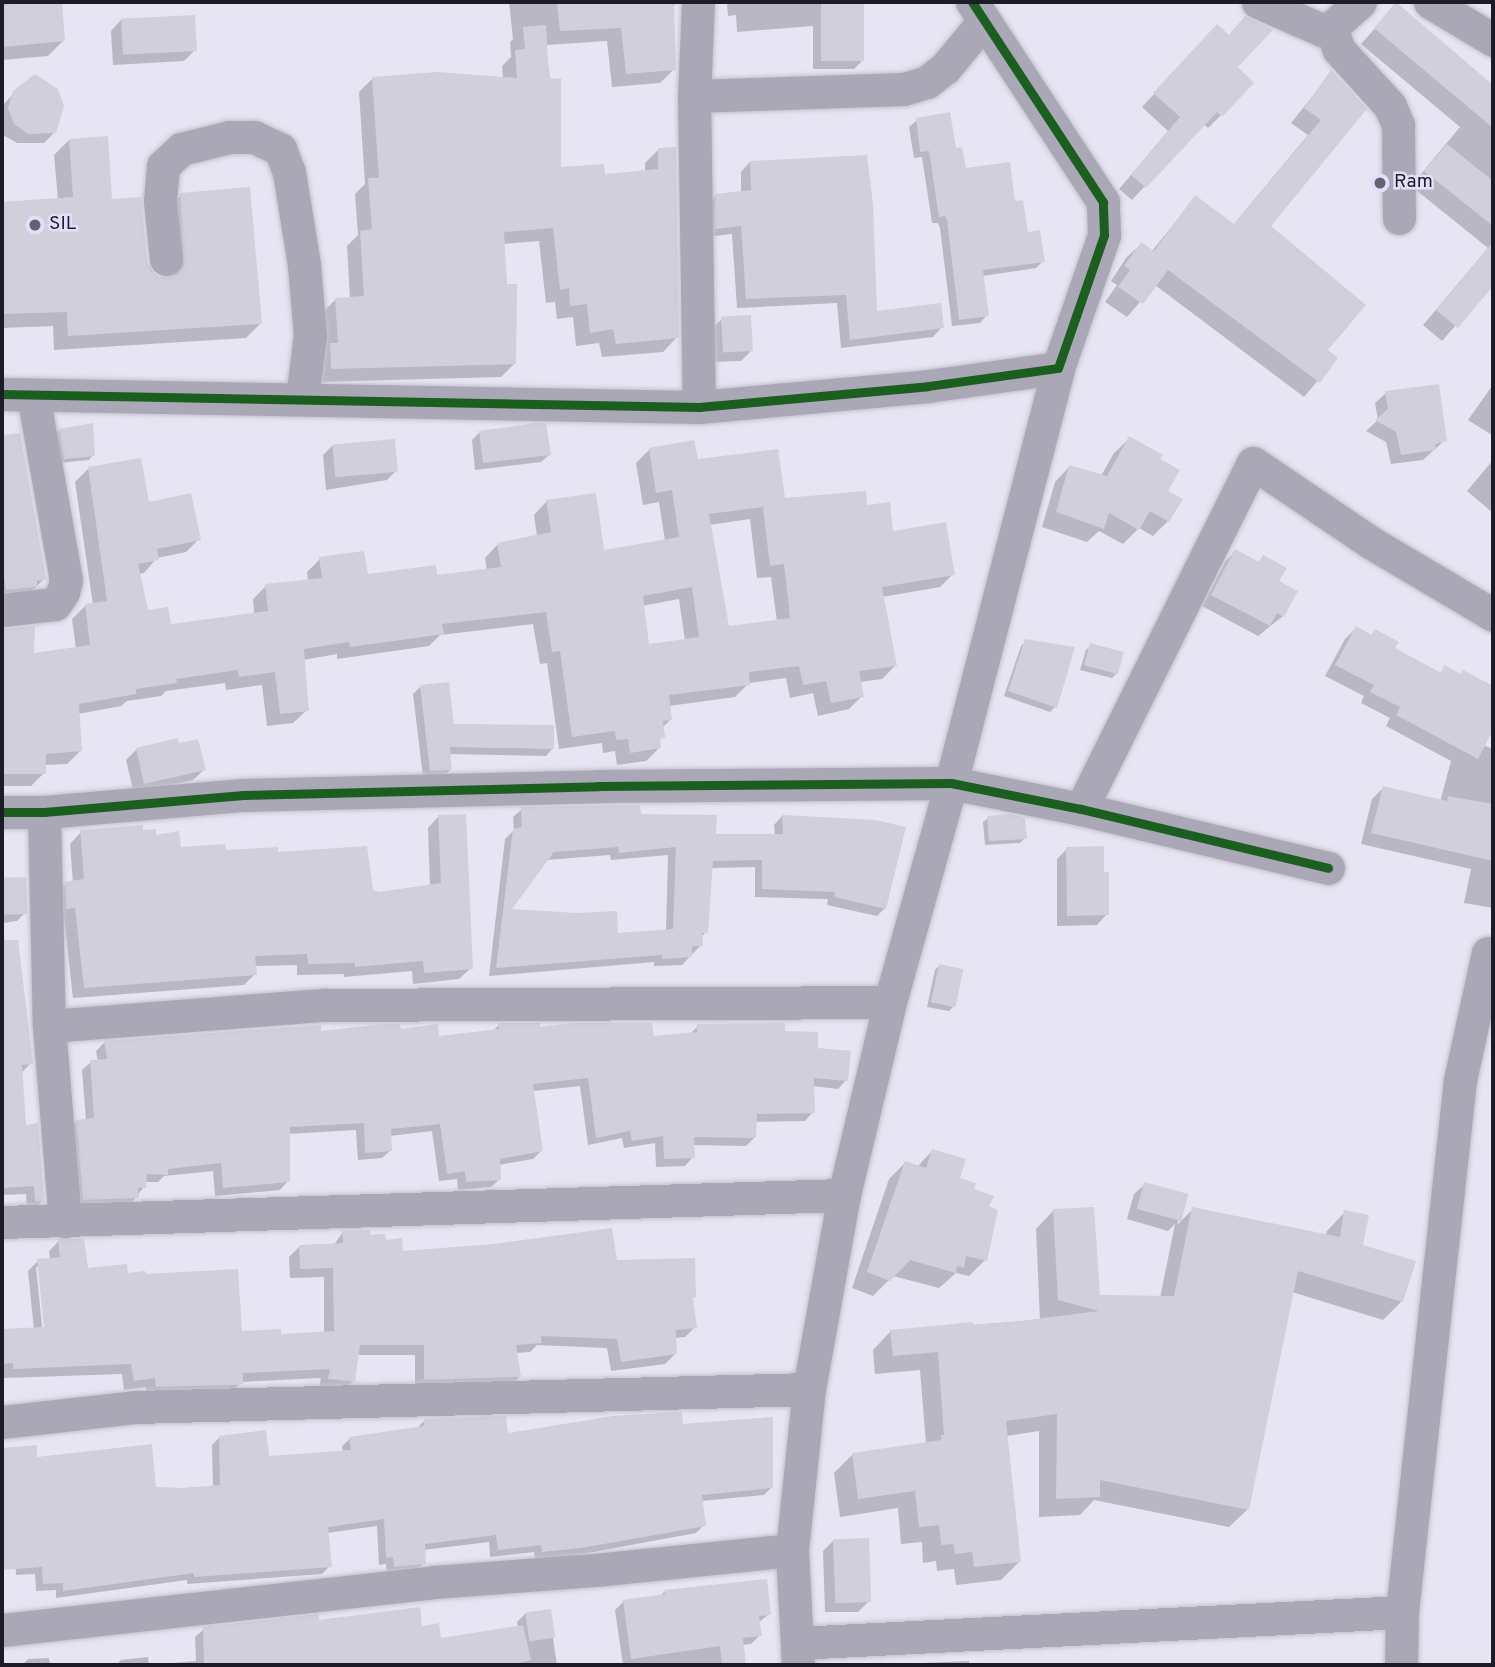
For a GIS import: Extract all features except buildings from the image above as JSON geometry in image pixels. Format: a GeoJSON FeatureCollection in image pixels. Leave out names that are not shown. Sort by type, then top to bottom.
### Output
{"type":"FeatureCollection","features":[{"type":"Feature","properties":{"kind":"street"},"geometry":{"type":"LineString","coordinates":[[698,2],[694,96],[699,407]]}},
{"type":"Feature","properties":{"kind":"street"},"geometry":{"type":"LineString","coordinates":[[1258,2],[1312,28],[1331,28],[1360,2]]}},
{"type":"Feature","properties":{"kind":"street"},"geometry":{"type":"LineString","coordinates":[[1430,2],[1493,40]]}},
{"type":"Feature","properties":{"kind":"street"},"geometry":{"type":"LineString","coordinates":[[694,96],[904,89],[927,82],[945,68],[978,11],[1103,202],[1104,235],[1058,368],[951,782],[890,1002],[844,1195],[809,1389],[792,1550],[798,1654],[1402,1612]]}},
{"type":"Feature","properties":{"kind":"street"},"geometry":{"type":"LineString","coordinates":[[1331,28],[1339,50],[1390,106],[1398,125],[1399,218]]}},
{"type":"Feature","properties":{"kind":"street"},"geometry":{"type":"LineString","coordinates":[[166,259],[160,201],[163,166],[181,149],[229,137],[254,137],[280,149],[289,172],[304,265],[310,335],[302,398]]}},
{"type":"Feature","properties":{"kind":"street"},"geometry":{"type":"LineString","coordinates":[[2,610],[55,604],[63,592],[66,580],[17,395],[699,407],[928,386],[1058,368]]}},
{"type":"Feature","properties":{"kind":"street"},"geometry":{"type":"LineString","coordinates":[[1081,809],[1253,463],[1370,542],[1493,615]]}},
{"type":"Feature","properties":{"kind":"street"},"geometry":{"type":"LineString","coordinates":[[2,812],[44,813],[243,795],[599,786],[951,782],[1081,809],[1328,868]]}},
{"type":"Feature","properties":{"kind":"street"},"geometry":{"type":"LineString","coordinates":[[44,813],[49,1026],[65,1221]]}},
{"type":"Feature","properties":{"kind":"street"},"geometry":{"type":"LineString","coordinates":[[1401,1665],[1402,1612],[1460,1080],[1488,953]]}},
{"type":"Feature","properties":{"kind":"street"},"geometry":{"type":"LineString","coordinates":[[49,1026],[324,1005],[890,1002]]}},
{"type":"Feature","properties":{"kind":"street"},"geometry":{"type":"LineString","coordinates":[[2,1222],[844,1195]]}},
{"type":"Feature","properties":{"kind":"street"},"geometry":{"type":"LineString","coordinates":[[2,1422],[136,1407],[809,1389]]}},
{"type":"Feature","properties":{"kind":"street"},"geometry":{"type":"LineString","coordinates":[[2,1630],[433,1582],[605,1569],[792,1550]]}},
{"type":"Feature","properties":{"kind":"cycle path"},"geometry":{"type":"LineString","coordinates":[[2,394],[699,407],[928,386],[1058,368],[1104,235],[1103,202],[972,2]]}},
{"type":"Feature","properties":{"kind":"cycle path"},"geometry":{"type":"LineString","coordinates":[[2,812],[44,812],[243,795],[599,786],[951,783],[1081,809],[1328,868]]}},
{"type":"Feature","properties":{"kind":"place","name":"Ram"},"geometry":{"type":"Point","coordinates":[1380,183]}},
{"type":"Feature","properties":{"kind":"place","name":"SIL"},"geometry":{"type":"Point","coordinates":[35,225]}}]}
